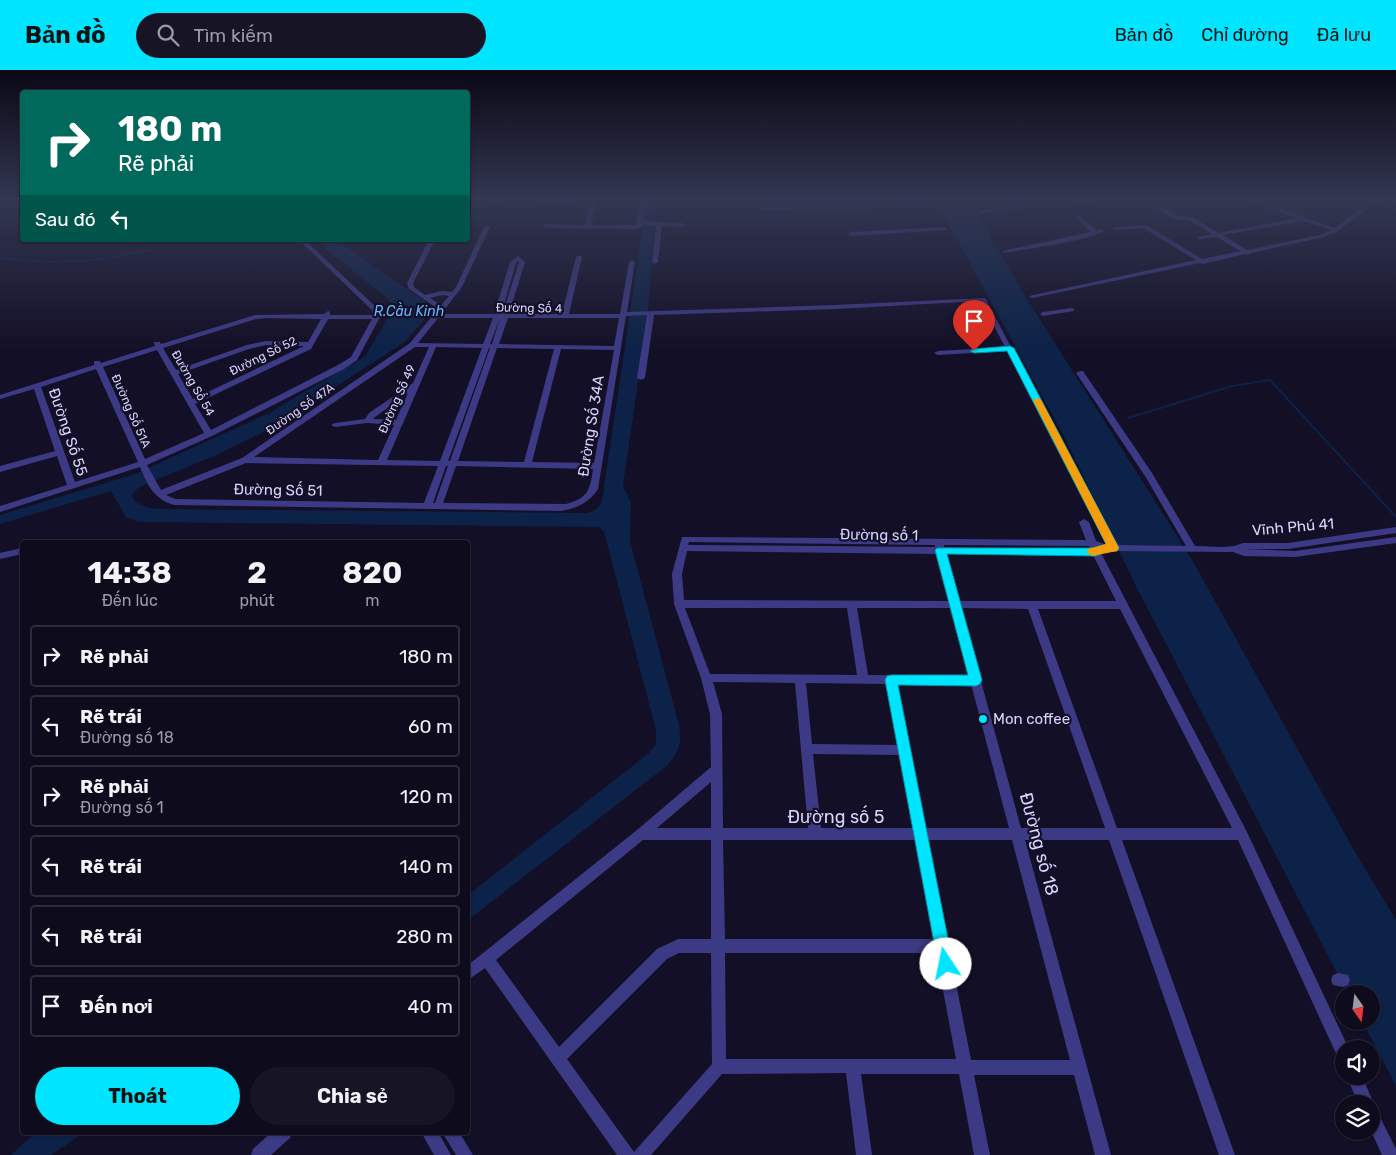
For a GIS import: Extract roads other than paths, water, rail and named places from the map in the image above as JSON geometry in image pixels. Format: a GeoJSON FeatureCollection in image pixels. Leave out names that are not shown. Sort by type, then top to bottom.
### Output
{"type":"FeatureCollection","features":[{"type":"Feature","properties":{"kind":"street"},"geometry":{"type":"LineString","coordinates":[[0,508],[143,467],[341,367],[354,358],[377,315],[375,309],[312,250]]}},
{"type":"Feature","properties":{"kind":"street"},"geometry":{"type":"LineString","coordinates":[[427,250],[410,283],[411,288],[439,312]]}},
{"type":"Feature","properties":{"kind":"street","name":"Đường Số 47A"},"geometry":{"type":"LineString","coordinates":[[159,494],[245,460],[413,345],[459,287],[477,250]]}},
{"type":"Feature","properties":{"kind":"street"},"geometry":{"type":"LineString","coordinates":[[655,262],[656,250]]}},
{"type":"Feature","properties":{"kind":"street"},"geometry":{"type":"LineString","coordinates":[[1005,251],[1012,250]]}},
{"type":"Feature","properties":{"kind":"street"},"geometry":{"type":"LineString","coordinates":[[1183,250],[1203,262]]}},
{"type":"Feature","properties":{"kind":"street"},"geometry":{"type":"LineString","coordinates":[[1242,250],[1248,253]]}},
{"type":"Feature","properties":{"kind":"street"},"geometry":{"type":"LineString","coordinates":[[1032,296],[1263,250]]}},
{"type":"Feature","properties":{"kind":"street"},"geometry":{"type":"LineString","coordinates":[[565,315],[579,257]]}},
{"type":"Feature","properties":{"kind":"street"},"geometry":{"type":"LineString","coordinates":[[427,506],[501,316],[508,307],[522,262],[518,258],[513,262],[499,308],[501,316]]}},
{"type":"Feature","properties":{"kind":"street","name":"Đường Số 34A"},"geometry":{"type":"LineString","coordinates":[[427,506],[561,508],[578,504],[588,498],[594,489],[632,262]]}},
{"type":"Feature","properties":{"kind":"street"},"geometry":{"type":"LineString","coordinates":[[423,297],[442,293],[453,294]]}},
{"type":"Feature","properties":{"kind":"street"},"geometry":{"type":"LineString","coordinates":[[926,295],[930,302]]}},
{"type":"Feature","properties":{"kind":"street"},"geometry":{"type":"LineString","coordinates":[[501,316],[624,316],[983,300],[1118,548]]}},
{"type":"Feature","properties":{"kind":"street"},"geometry":{"type":"LineString","coordinates":[[1043,314],[1072,310]]}},
{"type":"Feature","properties":{"kind":"street","name":"Đường Số 4"},"geometry":{"type":"LineString","coordinates":[[439,312],[446,318],[624,316]]}},
{"type":"Feature","properties":{"kind":"street"},"geometry":{"type":"LineString","coordinates":[[642,378],[650,314]]}},
{"type":"Feature","properties":{"kind":"street","name":"Đường Số 52"},"geometry":{"type":"LineString","coordinates":[[191,403],[308,347],[327,315]]}},
{"type":"Feature","properties":{"kind":"street"},"geometry":{"type":"LineString","coordinates":[[0,393],[255,318],[377,315]]}},
{"type":"Feature","properties":{"kind":"street"},"geometry":{"type":"LineString","coordinates":[[174,373],[247,347],[266,343],[310,344]]}},
{"type":"Feature","properties":{"kind":"street"},"geometry":{"type":"LineString","coordinates":[[413,345],[618,348]]}},
{"type":"Feature","properties":{"kind":"street","name":"Đường Số 54"},"geometry":{"type":"LineString","coordinates":[[158,346],[209,434]]}},
{"type":"Feature","properties":{"kind":"street","name":"Đường Số 49"},"geometry":{"type":"LineString","coordinates":[[381,463],[433,346]]}},
{"type":"Feature","properties":{"kind":"street"},"geometry":{"type":"LineString","coordinates":[[438,506],[490,346]]}},
{"type":"Feature","properties":{"kind":"street"},"geometry":{"type":"LineString","coordinates":[[527,465],[558,347]]}},
{"type":"Feature","properties":{"kind":"street"},"geometry":{"type":"LineString","coordinates":[[938,353],[1010,348]]}},
{"type":"Feature","properties":{"kind":"street"},"geometry":{"type":"LineString","coordinates":[[0,397],[97,365]]}},
{"type":"Feature","properties":{"kind":"street","name":"Đường Số 51A"},"geometry":{"type":"LineString","coordinates":[[97,365],[143,467]]}},
{"type":"Feature","properties":{"kind":"street"},"geometry":{"type":"LineString","coordinates":[[1080,373],[1149,475],[1187,549]]}},
{"type":"Feature","properties":{"kind":"street"},"geometry":{"type":"LineString","coordinates":[[367,421],[372,415],[416,385]]}},
{"type":"Feature","properties":{"kind":"street","name":"Đường Số 55"},"geometry":{"type":"LineString","coordinates":[[37,386],[72,487]]}},
{"type":"Feature","properties":{"kind":"street"},"geometry":{"type":"LineString","coordinates":[[335,425],[367,421],[399,423]]}},
{"type":"Feature","properties":{"kind":"street"},"geometry":{"type":"LineString","coordinates":[[0,469],[60,452]]}},
{"type":"Feature","properties":{"kind":"street"},"geometry":{"type":"LineString","coordinates":[[245,460],[598,466]]}},
{"type":"Feature","properties":{"kind":"street"},"geometry":{"type":"LineString","coordinates":[[143,467],[159,494]]}},
{"type":"Feature","properties":{"kind":"street","name":"Đường Số 51"},"geometry":{"type":"LineString","coordinates":[[159,494],[166,500],[174,502],[427,506]]}},
{"type":"Feature","properties":{"kind":"street"},"geometry":{"type":"LineString","coordinates":[[1084,522],[1123,605],[1242,834],[1337,1040]]}},
{"type":"Feature","properties":{"kind":"street","name":"Vĩnh Phú 41"},"geometry":{"type":"LineString","coordinates":[[1235,549],[1242,546],[1288,546],[1396,530]]}},
{"type":"Feature","properties":{"kind":"street","name":"Vĩnh Phú 41"},"geometry":{"type":"LineString","coordinates":[[1235,549],[1244,553],[1295,554],[1396,540]]}},
{"type":"Feature","properties":{"kind":"street","name":"Đường số 1"},"geometry":{"type":"LineString","coordinates":[[679,604],[677,574],[684,543],[1235,549]]}},
{"type":"Feature","properties":{"kind":"street","name":"Đường số 18"},"geometry":{"type":"LineString","coordinates":[[940,546],[1103,1155]]}},
{"type":"Feature","properties":{"kind":"street"},"geometry":{"type":"LineString","coordinates":[[0,556],[20,551]]}},
{"type":"Feature","properties":{"kind":"street"},"geometry":{"type":"LineString","coordinates":[[640,1155],[719,1067],[716,714],[706,678],[679,604],[1123,605]]}},
{"type":"Feature","properties":{"kind":"street"},"geometry":{"type":"LineString","coordinates":[[851,604],[863,680]]}},
{"type":"Feature","properties":{"kind":"street"},"geometry":{"type":"LineString","coordinates":[[1032,605],[1227,1155]]}},
{"type":"Feature","properties":{"kind":"street"},"geometry":{"type":"LineString","coordinates":[[706,678],[976,680]]}},
{"type":"Feature","properties":{"kind":"street"},"geometry":{"type":"LineString","coordinates":[[800,679],[815,834]]}},
{"type":"Feature","properties":{"kind":"street"},"geometry":{"type":"LineString","coordinates":[[891,680],[982,1155]]}},
{"type":"Feature","properties":{"kind":"street"},"geometry":{"type":"LineString","coordinates":[[807,748],[904,750]]}},
{"type":"Feature","properties":{"kind":"street"},"geometry":{"type":"LineString","coordinates":[[470,971],[641,834],[716,770]]}},
{"type":"Feature","properties":{"kind":"street","name":"Đường số 5"},"geometry":{"type":"LineString","coordinates":[[641,834],[1242,834]]}},
{"type":"Feature","properties":{"kind":"street"},"geometry":{"type":"LineString","coordinates":[[557,1059],[662,954],[678,946],[942,946]]}},
{"type":"Feature","properties":{"kind":"street"},"geometry":{"type":"LineString","coordinates":[[486,958],[627,1155]]}},
{"type":"Feature","properties":{"kind":"street"},"geometry":{"type":"LineString","coordinates":[[853,1066],[864,1155]]}},
{"type":"Feature","properties":{"kind":"street"},"geometry":{"type":"LineString","coordinates":[[719,1067],[1080,1068]]}},
{"type":"Feature","properties":{"kind":"street"},"geometry":{"type":"LineString","coordinates":[[1380,1133],[1390,1155]]}},
{"type":"Feature","properties":{"kind":"street"},"geometry":{"type":"LineString","coordinates":[[268,1152],[282,1135]]}},
{"type":"Feature","properties":{"kind":"street"},"geometry":{"type":"LineString","coordinates":[[432,1135],[443,1155]]}},
{"type":"Feature","properties":{"kind":"street"},"geometry":{"type":"LineString","coordinates":[[452,1135],[464,1155]]}},
{"type":"Feature","properties":{"kind":"water","name":"R.Cầu Kinh"},"geometry":{"type":"Polygon","coordinates":[[[327,250],[350,250],[427,303],[430,308],[427,316],[405,342],[270,429],[214,456],[139,487],[132,494],[135,502],[149,508],[163,509],[587,513],[598,507],[603,496],[639,250],[652,250],[648,313],[623,486],[631,503],[630,541],[679,725],[679,747],[668,765],[470,918],[470,893],[649,753],[656,744],[656,730],[604,532],[599,527],[138,522],[126,517],[111,491],[0,524],[0,515],[135,474],[269,413],[365,356],[389,317],[392,305],[388,299],[327,250]]]}},
{"type":"Feature","properties":{"kind":"water"},"geometry":{"type":"Polygon","coordinates":[[[963,250],[998,250],[1025,296],[1191,558],[1355,852],[1396,920],[1396,1086],[1380,1055],[1380,1040],[1372,1040],[1367,1030],[1380,1030],[1380,985],[1343,985],[1137,588],[1065,438],[963,250]]]}},
{"type":"Feature","properties":{"kind":"water"},"geometry":{"type":"Polygon","coordinates":[[[33,1135],[80,1135],[51,1155],[11,1155],[33,1135]]]}},
{"type":"Feature","properties":{"kind":"waterway"},"geometry":{"type":"LineString","coordinates":[[0,258],[49,262],[96,260],[149,250]]}},
{"type":"Feature","properties":{"kind":"waterway"},"geometry":{"type":"LineString","coordinates":[[1128,418],[1232,386],[1270,380],[1396,517]]}},
{"type":"Feature","properties":{"kind":"place","name":"Mon coffee"},"geometry":{"type":"Point","coordinates":[983,719]}}]}
